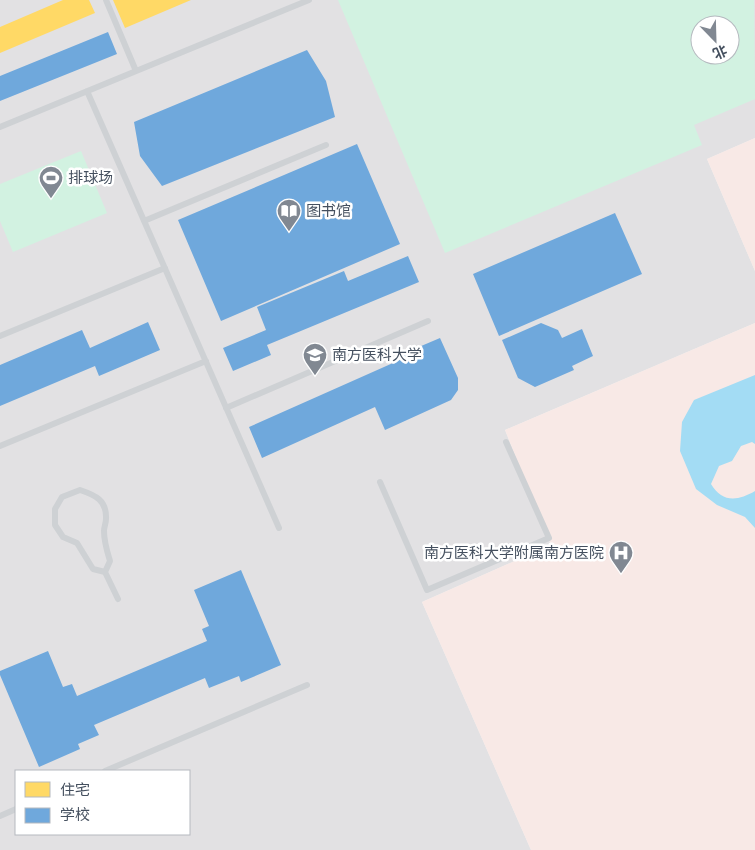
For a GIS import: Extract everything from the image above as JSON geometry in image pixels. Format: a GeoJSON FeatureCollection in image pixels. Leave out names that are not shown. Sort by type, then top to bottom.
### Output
{"type":"FeatureCollection","features":[{"type":"Feature","properties":{"kind":"lane"},"geometry":{"type":"LineString","coordinates":[[106,0],[136,71]]}},
{"type":"Feature","properties":{"kind":"lane"},"geometry":{"type":"LineString","coordinates":[[0,127],[309,0]]}},
{"type":"Feature","properties":{"kind":"lane"},"geometry":{"type":"LineString","coordinates":[[87,91],[279,528]]}},
{"type":"Feature","properties":{"kind":"lane"},"geometry":{"type":"LineString","coordinates":[[144,220],[326,145]]}},
{"type":"Feature","properties":{"kind":"lane"},"geometry":{"type":"LineString","coordinates":[[0,336],[165,268]]}},
{"type":"Feature","properties":{"kind":"lane"},"geometry":{"type":"LineString","coordinates":[[226,408],[428,321]]}},
{"type":"Feature","properties":{"kind":"lane"},"geometry":{"type":"LineString","coordinates":[[0,446],[206,361]]}},
{"type":"Feature","properties":{"kind":"lane"},"geometry":{"type":"LineString","coordinates":[[380,482],[427,590],[549,538],[506,442]]}},
{"type":"Feature","properties":{"kind":"lane"},"geometry":{"type":"LineString","coordinates":[[80,490],[96,496],[103,504],[106,519],[104,542],[110,561],[105,572],[92,569],[78,543],[63,537],[54,524],[54,509],[62,496],[80,490]]}},
{"type":"Feature","properties":{"kind":"lane"},"geometry":{"type":"LineString","coordinates":[[105,572],[118,599]]}},
{"type":"Feature","properties":{"kind":"lane"},"geometry":{"type":"LineString","coordinates":[[107,770],[307,685]]}},
{"type":"Feature","properties":{"kind":"lane"},"geometry":{"type":"LineString","coordinates":[[0,816],[15,809]]}},
{"type":"Feature","properties":{"kind":"shaded area","name":"南方医科大学"},"geometry":{"type":"Polygon","coordinates":[[[0,0],[755,0],[755,138],[707,159],[755,271],[755,323],[505,430],[551,545],[422,602],[531,850],[0,850],[0,0]]]}},
{"type":"Feature","properties":{"kind":"shaded area"},"geometry":{"type":"Polygon","coordinates":[[[755,138],[755,271],[707,159],[755,138]]]}},
{"type":"Feature","properties":{"kind":"shaded area","name":"南方医科大学附属南方医院"},"geometry":{"type":"Polygon","coordinates":[[[755,323],[755,850],[531,850],[422,602],[551,545],[505,430],[755,323]]]}},
{"type":"Feature","properties":{"kind":"green space"},"geometry":{"type":"Polygon","coordinates":[[[338,0],[754,0],[755,99],[694,125],[702,145],[445,253],[338,0]]]}},
{"type":"Feature","properties":{"kind":"green space","name":"排球场"},"geometry":{"type":"Polygon","coordinates":[[[81,151],[107,213],[13,252],[0,221],[0,184],[81,151]]]}},
{"type":"Feature","properties":{"kind":"water"},"geometry":{"type":"Polygon","coordinates":[[[755,375],[755,444],[752,442],[741,446],[732,461],[719,466],[711,484],[720,495],[731,498],[742,497],[755,491],[755,528],[745,517],[717,505],[696,489],[680,451],[682,422],[694,400],[755,375]]]}},
{"type":"Feature","properties":{"kind":"building: 住宅"},"geometry":{"type":"Polygon","coordinates":[[[63,0],[89,0],[95,13],[0,53],[0,27],[63,0]]]}},
{"type":"Feature","properties":{"kind":"building: 住宅"},"geometry":{"type":"Polygon","coordinates":[[[113,0],[191,0],[125,28],[113,0]]]}},
{"type":"Feature","properties":{"kind":"building: 学校"},"geometry":{"type":"Polygon","coordinates":[[[108,32],[117,54],[0,101],[0,76],[108,32]]]}},
{"type":"Feature","properties":{"kind":"building: 学校"},"geometry":{"type":"Polygon","coordinates":[[[307,50],[326,81],[335,117],[162,186],[140,156],[134,122],[307,50]]]}},
{"type":"Feature","properties":{"kind":"building: 学校","name":"图书馆"},"geometry":{"type":"Polygon","coordinates":[[[357,144],[400,244],[221,321],[178,220],[357,144]]]}},
{"type":"Feature","properties":{"kind":"building: 学校"},"geometry":{"type":"Polygon","coordinates":[[[615,213],[642,274],[499,336],[473,274],[615,213]]]}},
{"type":"Feature","properties":{"kind":"building: 学校"},"geometry":{"type":"Polygon","coordinates":[[[408,256],[419,282],[267,345],[271,355],[233,371],[223,348],[266,330],[257,307],[344,271],[348,281],[408,256]]]}},
{"type":"Feature","properties":{"kind":"building: 学校"},"geometry":{"type":"Polygon","coordinates":[[[148,322],[160,350],[99,376],[95,366],[0,406],[0,365],[82,330],[90,348],[148,322]]]}},
{"type":"Feature","properties":{"kind":"building: 学校"},"geometry":{"type":"Polygon","coordinates":[[[541,323],[558,330],[562,338],[582,329],[593,356],[572,366],[574,370],[535,387],[518,378],[502,340],[541,323]]]}},
{"type":"Feature","properties":{"kind":"building: 学校"},"geometry":{"type":"Polygon","coordinates":[[[440,338],[458,378],[458,390],[451,400],[385,430],[375,407],[262,458],[249,427],[402,359],[400,355],[440,338]]]}},
{"type":"Feature","properties":{"kind":"building: 学校"},"geometry":{"type":"Polygon","coordinates":[[[241,570],[281,665],[241,682],[239,676],[209,688],[205,678],[94,725],[99,735],[78,744],[80,749],[39,767],[0,675],[0,671],[48,651],[63,687],[72,684],[77,696],[207,641],[202,629],[209,626],[194,590],[241,570]]]}},
{"type":"Feature","properties":{"kind":"place","name":"排球场"},"geometry":{"type":"Point","coordinates":[51,199]}},
{"type":"Feature","properties":{"kind":"place","name":"图书馆"},"geometry":{"type":"Point","coordinates":[289,232]}},
{"type":"Feature","properties":{"kind":"place","name":"南方医科大学"},"geometry":{"type":"Point","coordinates":[315,376]}},
{"type":"Feature","properties":{"kind":"place","name":"南方医科大学附属南方医院"},"geometry":{"type":"Point","coordinates":[621,574]}}]}
